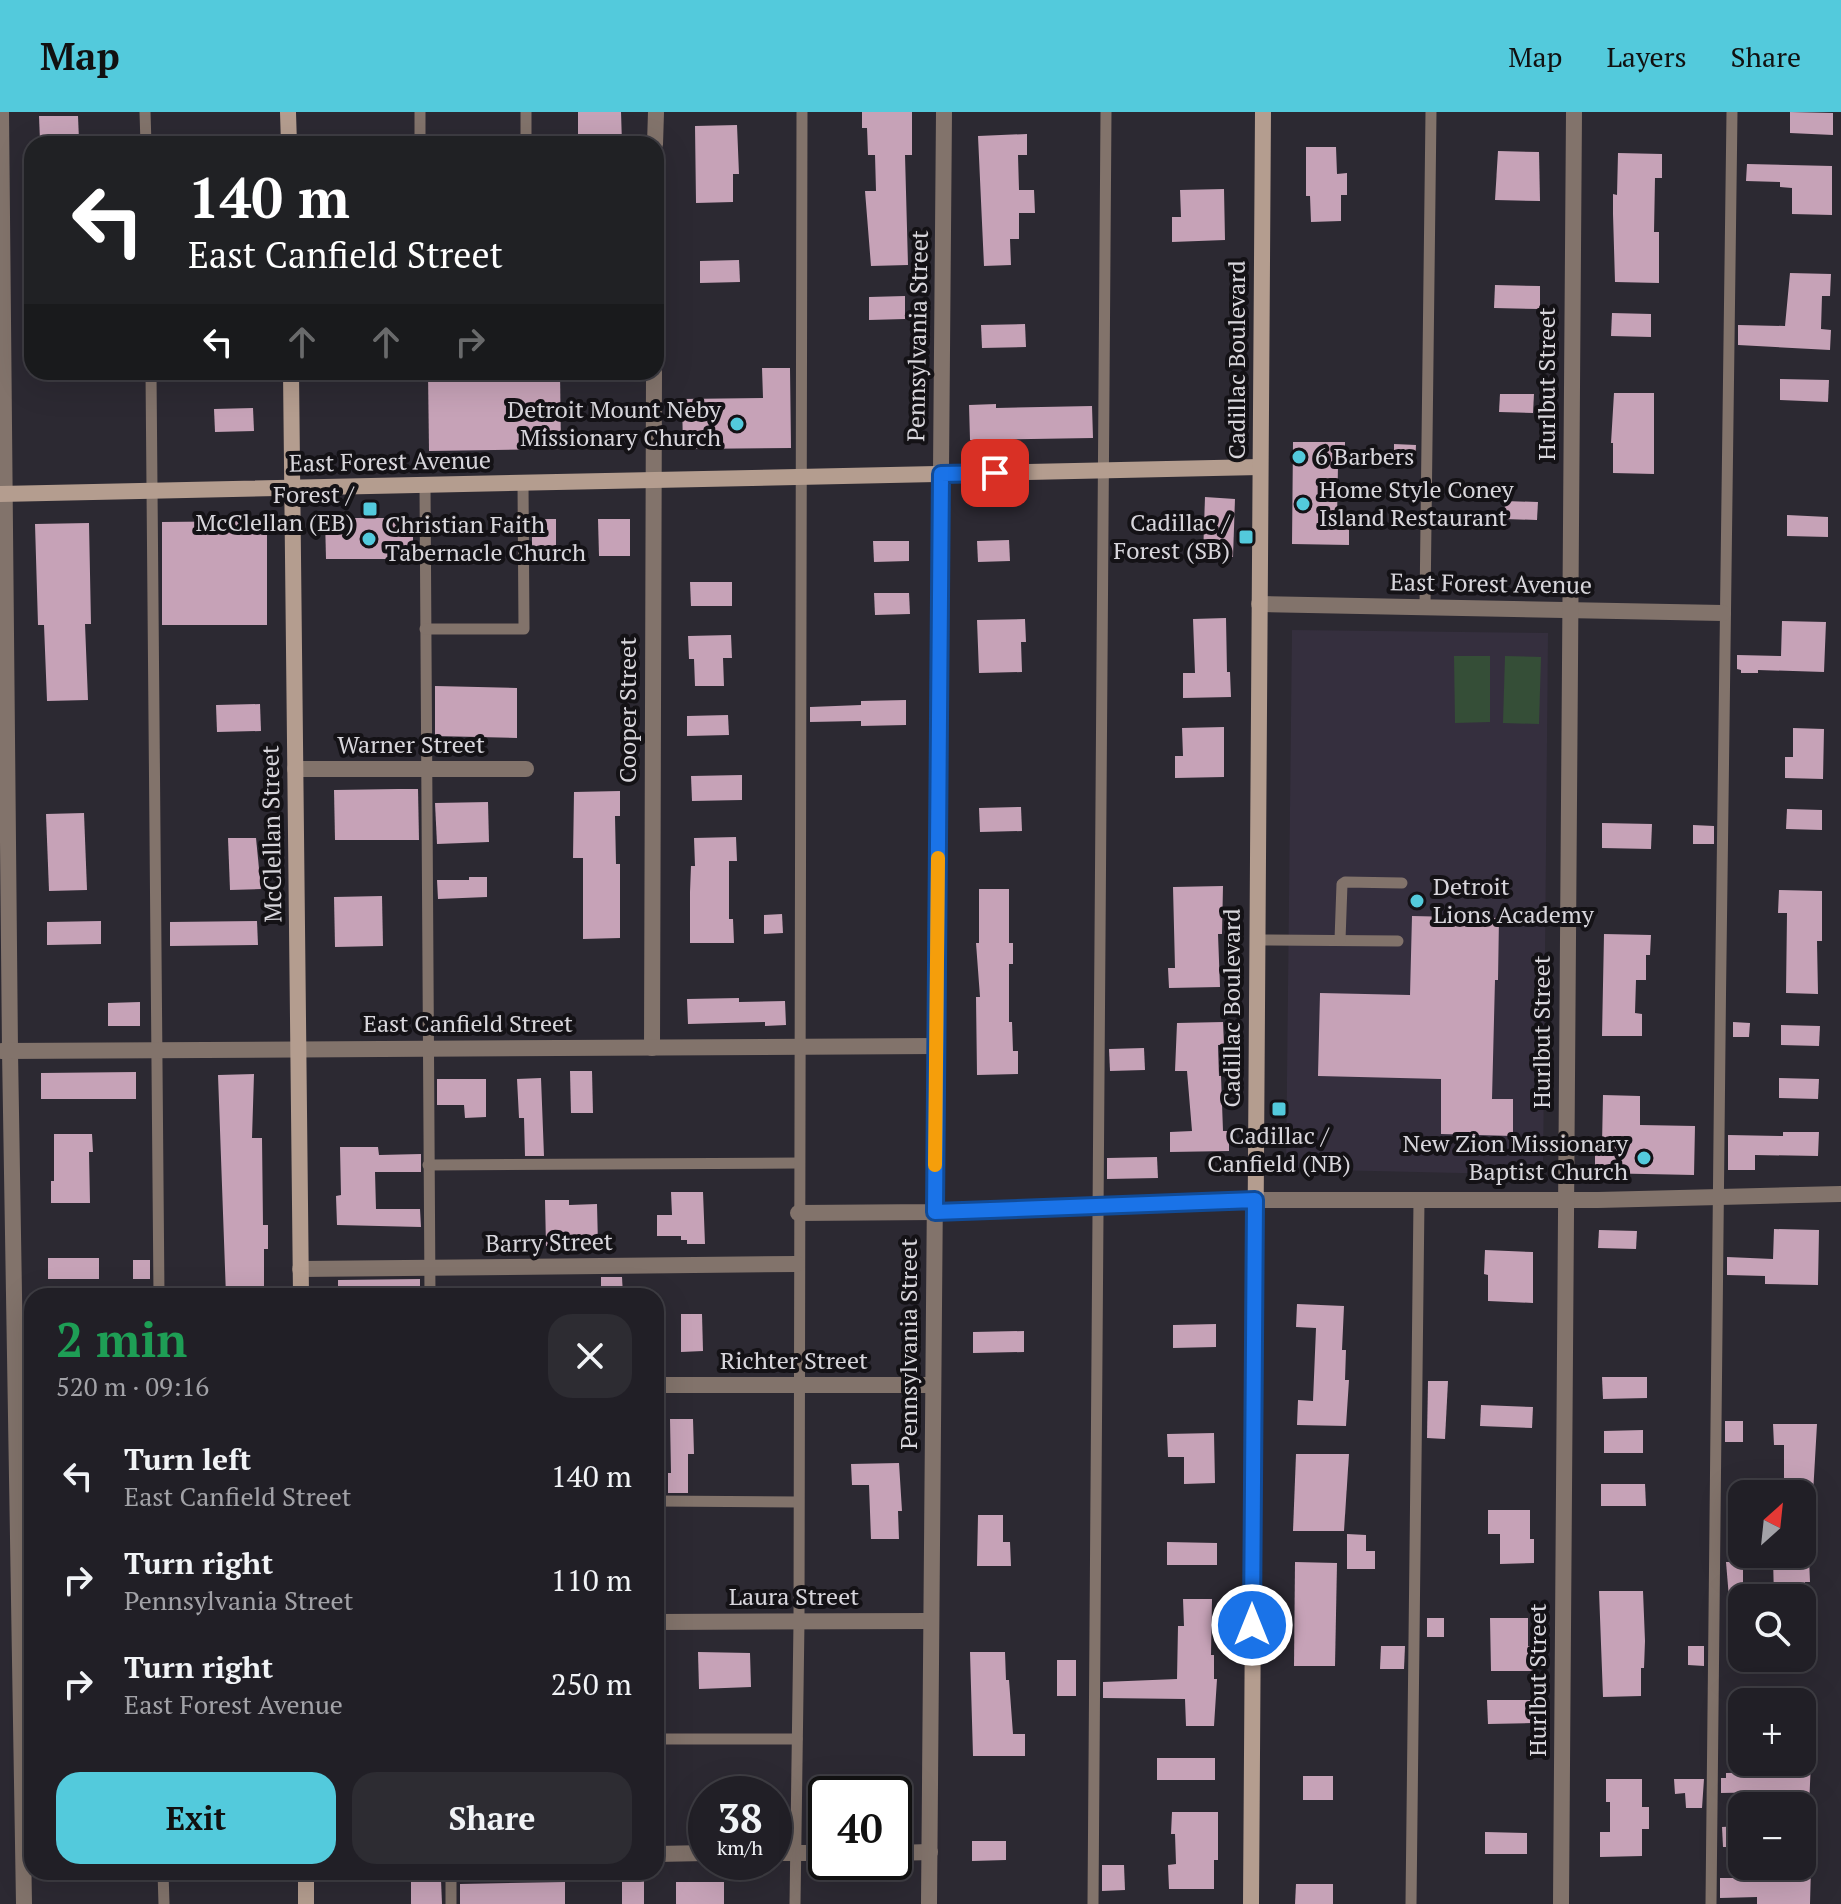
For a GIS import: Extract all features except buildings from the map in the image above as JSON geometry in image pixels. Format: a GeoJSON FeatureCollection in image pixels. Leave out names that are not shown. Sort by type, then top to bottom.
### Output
{"type":"FeatureCollection","features":[{"type":"Feature","properties":{"kind":"street"},"geometry":{"type":"LineString","coordinates":[[1,112],[5,1051],[24,1904]]}},
{"type":"Feature","properties":{"kind":"street"},"geometry":{"type":"LineString","coordinates":[[288,112],[289,136]]}},
{"type":"Feature","properties":{"kind":"street"},"geometry":{"type":"LineString","coordinates":[[655,136],[656,112]]}},
{"type":"Feature","properties":{"kind":"street","name":"Pennsylvania Street"},"geometry":{"type":"LineString","coordinates":[[929,1904],[944,112]]}},
{"type":"Feature","properties":{"kind":"street","name":"Cadillac Boulevard"},"geometry":{"type":"LineString","coordinates":[[1251,1904],[1263,112]]}},
{"type":"Feature","properties":{"kind":"street","name":"Hurlbut Street"},"geometry":{"type":"LineString","coordinates":[[1561,1904],[1574,112]]}},
{"type":"Feature","properties":{"kind":"street","name":"McClellan Street"},"geometry":{"type":"LineString","coordinates":[[291,380],[301,1288]]}},
{"type":"Feature","properties":{"kind":"street","name":"Cooper Street"},"geometry":{"type":"LineString","coordinates":[[652,1048],[654,380]]}},
{"type":"Feature","properties":{"kind":"street","name":"East Forest Avenue"},"geometry":{"type":"LineString","coordinates":[[2,494],[1260,467]]}},
{"type":"Feature","properties":{"kind":"street","name":"East Forest Avenue"},"geometry":{"type":"LineString","coordinates":[[1259,604],[1723,613]]}},
{"type":"Feature","properties":{"kind":"street","name":"Warner Street"},"geometry":{"type":"LineString","coordinates":[[295,769],[526,769]]}},
{"type":"Feature","properties":{"kind":"street","name":"East Canfield Street"},"geometry":{"type":"LineString","coordinates":[[5,1051],[936,1046]]}},
{"type":"Feature","properties":{"kind":"street"},"geometry":{"type":"LineString","coordinates":[[798,1213],[935,1212],[1255,1200],[1841,1194]]}},
{"type":"Feature","properties":{"kind":"street","name":"Barry Street"},"geometry":{"type":"LineString","coordinates":[[300,1269],[797,1264]]}},
{"type":"Feature","properties":{"kind":"street","name":"Richter Street"},"geometry":{"type":"LineString","coordinates":[[664,1385],[933,1385]]}},
{"type":"Feature","properties":{"kind":"street","name":"Laura Street"},"geometry":{"type":"LineString","coordinates":[[664,1622],[931,1621]]}},
{"type":"Feature","properties":{"kind":"street"},"geometry":{"type":"LineString","coordinates":[[912,1852],[930,1852]]}},
{"type":"Feature","properties":{"kind":"street"},"geometry":{"type":"LineString","coordinates":[[664,1854],[688,1853]]}},
{"type":"Feature","properties":{"kind":"street"},"geometry":{"type":"LineString","coordinates":[[795,1853],[808,1853]]}},
{"type":"Feature","properties":{"kind":"street"},"geometry":{"type":"LineString","coordinates":[[306,1880],[306,1904]]}},
{"type":"Feature","properties":{"kind":"lane"},"geometry":{"type":"LineString","coordinates":[[145,112],[146,136]]}},
{"type":"Feature","properties":{"kind":"lane"},"geometry":{"type":"LineString","coordinates":[[420,112],[420,136]]}},
{"type":"Feature","properties":{"kind":"lane"},"geometry":{"type":"LineString","coordinates":[[526,112],[526,136]]}},
{"type":"Feature","properties":{"kind":"lane"},"geometry":{"type":"LineString","coordinates":[[795,1904],[799,1622],[797,1264],[802,112]]}},
{"type":"Feature","properties":{"kind":"lane"},"geometry":{"type":"LineString","coordinates":[[1093,1904],[1106,112]]}},
{"type":"Feature","properties":{"kind":"lane"},"geometry":{"type":"LineString","coordinates":[[1425,606],[1431,112]]}},
{"type":"Feature","properties":{"kind":"lane"},"geometry":{"type":"LineString","coordinates":[[1711,1904],[1720,1197],[1723,613],[1732,112]]}},
{"type":"Feature","properties":{"kind":"lane"},"geometry":{"type":"LineString","coordinates":[[151,380],[159,1288]]}},
{"type":"Feature","properties":{"kind":"lane"},"geometry":{"type":"LineString","coordinates":[[425,629],[524,629],[523,483]]}},
{"type":"Feature","properties":{"kind":"lane"},"geometry":{"type":"LineString","coordinates":[[425,485],[430,1288]]}},
{"type":"Feature","properties":{"kind":"lane"},"geometry":{"type":"LineString","coordinates":[[1340,940],[1342,884],[1402,883]]}},
{"type":"Feature","properties":{"kind":"lane"},"geometry":{"type":"LineString","coordinates":[[1257,940],[1398,941]]}},
{"type":"Feature","properties":{"kind":"lane"},"geometry":{"type":"LineString","coordinates":[[428,1165],[798,1163]]}},
{"type":"Feature","properties":{"kind":"lane"},"geometry":{"type":"LineString","coordinates":[[1411,1904],[1419,1200]]}},
{"type":"Feature","properties":{"kind":"lane"},"geometry":{"type":"LineString","coordinates":[[664,1501],[798,1502]]}},
{"type":"Feature","properties":{"kind":"lane"},"geometry":{"type":"LineString","coordinates":[[664,1739],[797,1739]]}},
{"type":"Feature","properties":{"kind":"lane"},"geometry":{"type":"LineString","coordinates":[[163,1880],[164,1904]]}},
{"type":"Feature","properties":{"kind":"lane"},"geometry":{"type":"LineString","coordinates":[[451,1880],[451,1904]]}},
{"type":"Feature","properties":{"kind":"shaded area","name":"Detroit Lions Academy"},"geometry":{"type":"Polygon","coordinates":[[[1292,630],[1548,633],[1543,1175],[1286,1169],[1292,630]]]}},
{"type":"Feature","properties":{"kind":"green space"},"geometry":{"type":"Polygon","coordinates":[[[1454,656],[1490,656],[1490,722],[1455,723],[1454,656]]]}},
{"type":"Feature","properties":{"kind":"green space"},"geometry":{"type":"Polygon","coordinates":[[[1505,656],[1541,657],[1539,724],[1503,723],[1505,656]]]}},
{"type":"Feature","properties":{"kind":"slow traffic"},"geometry":{"type":"LineString","coordinates":[[935,1165],[938,858]]}},
{"type":"Feature","properties":{"kind":"place","name":"Detroit Mount Neby Missionary Church"},"geometry":{"type":"Point","coordinates":[737,424]}},
{"type":"Feature","properties":{"kind":"place","name":"6 Barbers"},"geometry":{"type":"Point","coordinates":[1299,457]}},
{"type":"Feature","properties":{"kind":"place","name":"Home Style Coney Island Restaurant"},"geometry":{"type":"Point","coordinates":[1303,504]}},
{"type":"Feature","properties":{"kind":"place","name":"Forest / McClellan (EB)"},"geometry":{"type":"Point","coordinates":[370,509]}},
{"type":"Feature","properties":{"kind":"place","name":"Cadillac / Forest (SB)"},"geometry":{"type":"Point","coordinates":[1246,537]}},
{"type":"Feature","properties":{"kind":"place","name":"Christian Faith Tabernacle Church"},"geometry":{"type":"Point","coordinates":[369,539]}},
{"type":"Feature","properties":{"kind":"place","name":"Detroit Lions Academy"},"geometry":{"type":"Point","coordinates":[1417,901]}},
{"type":"Feature","properties":{"kind":"place","name":"Cadillac / Canfield (NB)"},"geometry":{"type":"Point","coordinates":[1279,1109]}},
{"type":"Feature","properties":{"kind":"place","name":"New Zion Missionary Baptist Church"},"geometry":{"type":"Point","coordinates":[1644,1158]}},
{"type":"Feature","properties":{"kind":"route"},"geometry":{"type":"LineString","coordinates":[[995,473],[941,474],[935,1212],[1255,1200],[1252,1625]]}}]}
